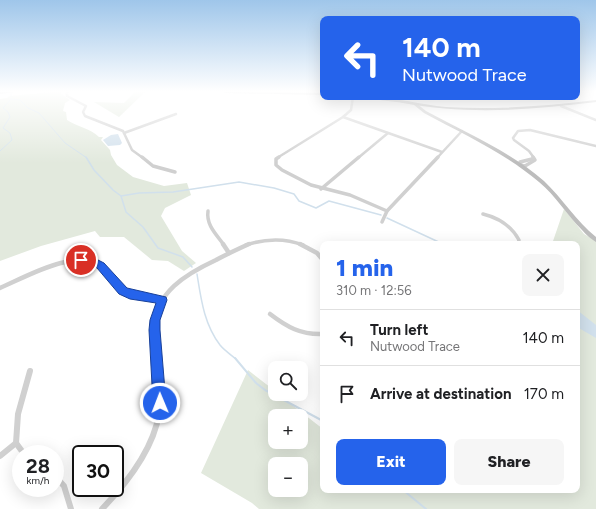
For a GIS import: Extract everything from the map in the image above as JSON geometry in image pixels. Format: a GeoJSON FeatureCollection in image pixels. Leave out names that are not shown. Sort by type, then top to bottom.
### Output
{"type":"FeatureCollection","features":[{"type":"Feature","properties":{"kind":"street"},"geometry":{"type":"LineString","coordinates":[[85,116],[124,133],[132,150],[153,166],[175,172]]}},
{"type":"Feature","properties":{"kind":"street"},"geometry":{"type":"LineString","coordinates":[[124,133],[171,116]]}},
{"type":"Feature","properties":{"kind":"street"},"geometry":{"type":"LineString","coordinates":[[433,116],[520,165],[551,191],[573,220],[587,234],[596,240]]}},
{"type":"Feature","properties":{"kind":"street"},"geometry":{"type":"LineString","coordinates":[[387,212],[350,195],[321,189],[282,170],[276,164],[276,159],[343,117],[442,152]]}},
{"type":"Feature","properties":{"kind":"street"},"geometry":{"type":"LineString","coordinates":[[532,160],[532,155],[529,151],[513,138],[518,131],[530,130],[596,146]]}},
{"type":"Feature","properties":{"kind":"street"},"geometry":{"type":"LineString","coordinates":[[382,222],[387,212],[462,131]]}},
{"type":"Feature","properties":{"kind":"street"},"geometry":{"type":"LineString","coordinates":[[321,189],[388,133]]}},
{"type":"Feature","properties":{"kind":"street"},"geometry":{"type":"LineString","coordinates":[[520,165],[520,162],[532,160]]}},
{"type":"Feature","properties":{"kind":"street"},"geometry":{"type":"LineString","coordinates":[[520,165],[525,166],[532,160]]}},
{"type":"Feature","properties":{"kind":"street"},"geometry":{"type":"LineString","coordinates":[[208,210],[208,224],[229,253]]}},
{"type":"Feature","properties":{"kind":"street"},"geometry":{"type":"LineString","coordinates":[[483,214],[492,216],[511,228],[519,241]]}},
{"type":"Feature","properties":{"kind":"street"},"geometry":{"type":"LineString","coordinates":[[102,509],[111,500],[138,464],[159,414],[160,392],[154,330],[155,320],[162,300],[179,280],[191,272],[229,253],[254,243],[266,241],[288,241],[304,245],[320,256]]}},
{"type":"Feature","properties":{"kind":"street"},"geometry":{"type":"LineString","coordinates":[[0,288],[70,260],[81,260],[92,261],[101,266],[123,291],[130,294],[162,300]]}},
{"type":"Feature","properties":{"kind":"street"},"geometry":{"type":"LineString","coordinates":[[270,314],[295,332],[310,335],[320,334]]}},
{"type":"Feature","properties":{"kind":"street"},"geometry":{"type":"LineString","coordinates":[[0,456],[16,443],[18,414],[30,371]]}},
{"type":"Feature","properties":{"kind":"street"},"geometry":{"type":"LineString","coordinates":[[64,486],[71,509]]}},
{"type":"Feature","properties":{"kind":"shaded area"},"geometry":{"type":"Polygon","coordinates":[[[0,116],[66,116],[67,120],[99,137],[103,137],[101,140],[110,150],[111,155],[117,165],[133,177],[164,186],[187,183],[191,195],[165,208],[161,216],[182,251],[196,263],[184,271],[168,261],[152,260],[124,237],[100,237],[95,231],[41,246],[0,261],[0,116]]]}},
{"type":"Feature","properties":{"kind":"shaded area"},"geometry":{"type":"Polygon","coordinates":[[[564,209],[584,234],[596,241],[596,509],[259,509],[252,503],[201,473],[248,370],[268,386],[268,401],[287,401],[297,409],[268,409],[268,449],[308,449],[308,417],[320,427],[320,493],[580,493],[580,241],[553,241],[564,209]]]}},
{"type":"Feature","properties":{"kind":"water"},"geometry":{"type":"Polygon","coordinates":[[[118,134],[122,143],[120,145],[108,146],[103,140],[111,135],[118,134]]]}},
{"type":"Feature","properties":{"kind":"water"},"geometry":{"type":"Polygon","coordinates":[[[580,312],[596,325],[596,338],[580,329],[580,312]]]}},
{"type":"Feature","properties":{"kind":"waterway"},"geometry":{"type":"LineString","coordinates":[[0,151],[12,140],[10,133],[3,128],[10,116]]}},
{"type":"Feature","properties":{"kind":"waterway"},"geometry":{"type":"LineString","coordinates":[[41,116],[65,143],[86,158]]}},
{"type":"Feature","properties":{"kind":"waterway"},"geometry":{"type":"LineString","coordinates":[[86,158],[94,170],[113,190],[121,196]]}},
{"type":"Feature","properties":{"kind":"waterway"},"geometry":{"type":"LineString","coordinates":[[121,196],[139,193],[173,192],[239,182],[274,188],[294,194],[299,201],[316,208],[329,201],[381,215]]}},
{"type":"Feature","properties":{"kind":"waterway"},"geometry":{"type":"LineString","coordinates":[[121,196],[126,212],[143,227],[158,248],[183,257],[192,267]]}},
{"type":"Feature","properties":{"kind":"waterway"},"geometry":{"type":"LineString","coordinates":[[387,218],[437,241]]}},
{"type":"Feature","properties":{"kind":"waterway"},"geometry":{"type":"LineString","coordinates":[[197,274],[204,311],[210,329],[220,345],[236,359]]}},
{"type":"Feature","properties":{"kind":"waterway"},"geometry":{"type":"LineString","coordinates":[[236,359],[256,383],[265,390],[320,419]]}},
{"type":"Feature","properties":{"kind":"waterway"},"geometry":{"type":"LineString","coordinates":[[407,493],[426,509]]}},
{"type":"Feature","properties":{"kind":"route"},"geometry":{"type":"LineString","coordinates":[[81,260],[92,261],[101,266],[118,288],[123,291],[130,294],[162,300],[155,320],[154,330],[160,403]]}}]}
